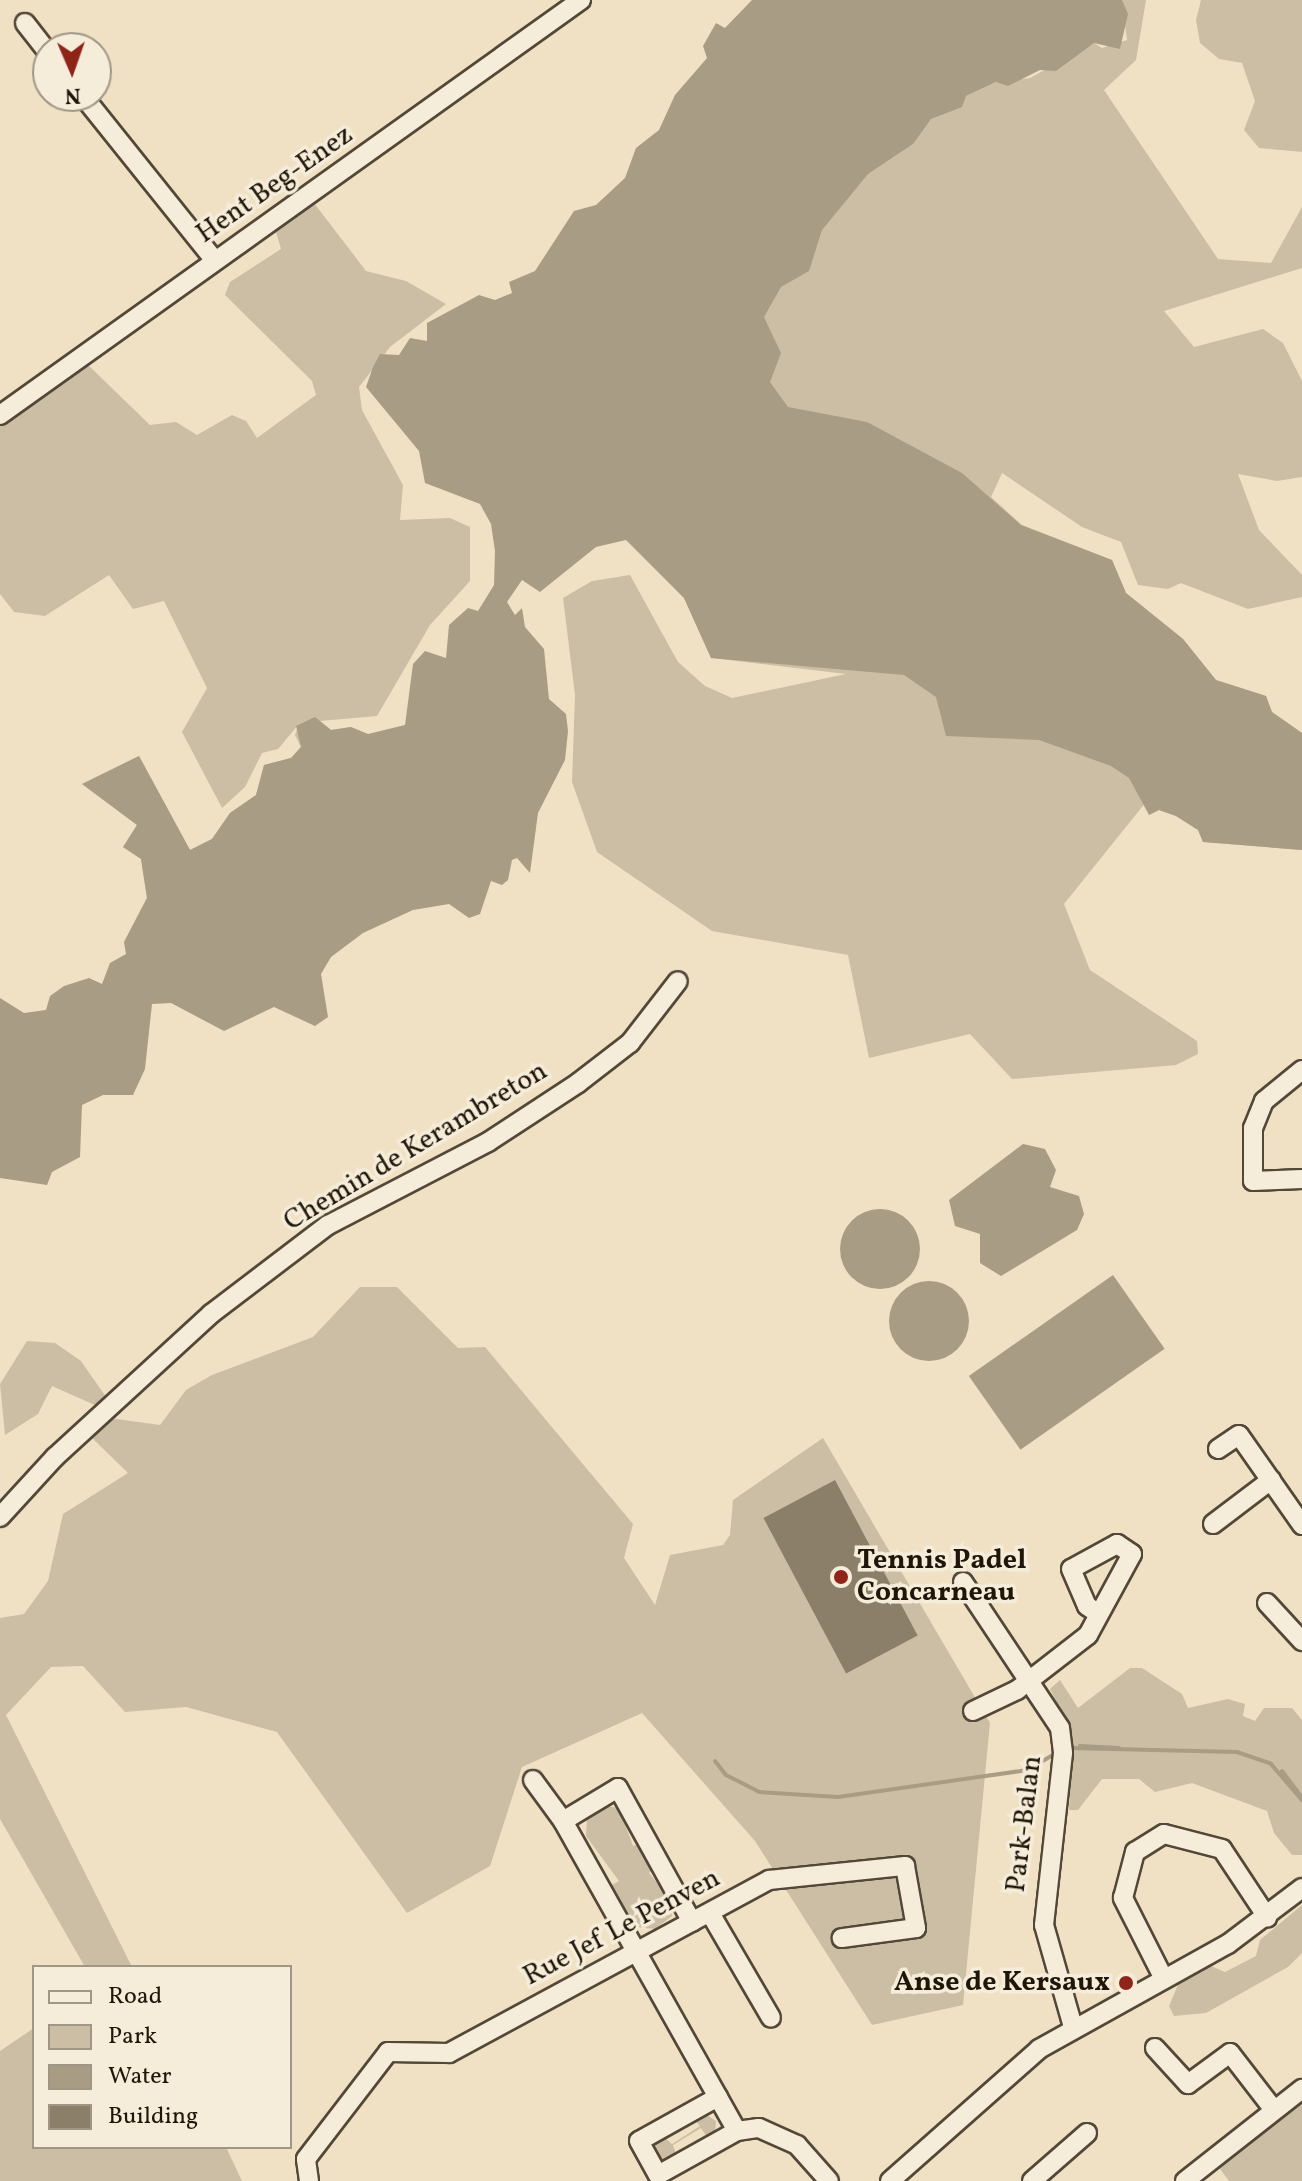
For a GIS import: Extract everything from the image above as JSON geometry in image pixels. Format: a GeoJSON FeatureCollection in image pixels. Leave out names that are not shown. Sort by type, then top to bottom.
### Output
{"type":"FeatureCollection","features":[{"type":"Feature","properties":{"kind":"street","name":"Hent Beg-Enez"},"geometry":{"type":"LineString","coordinates":[[0,415],[581,0]]}},
{"type":"Feature","properties":{"kind":"street"},"geometry":{"type":"LineString","coordinates":[[25,23],[32,32]]}},
{"type":"Feature","properties":{"kind":"street"},"geometry":{"type":"LineString","coordinates":[[96,112],[215,261]]}},
{"type":"Feature","properties":{"kind":"street","name":"Chemin de Kerambreton"},"geometry":{"type":"LineString","coordinates":[[0,1517],[55,1457],[211,1314],[328,1225],[488,1142],[578,1083],[630,1043],[678,981]]}},
{"type":"Feature","properties":{"kind":"street"},"geometry":{"type":"LineString","coordinates":[[1302,1070],[1264,1101],[1253,1128],[1253,1181],[1302,1179]]}},
{"type":"Feature","properties":{"kind":"street"},"geometry":{"type":"LineString","coordinates":[[1218,1449],[1239,1435],[1302,1525]]}},
{"type":"Feature","properties":{"kind":"street"},"geometry":{"type":"LineString","coordinates":[[1213,1524],[1271,1480]]}},
{"type":"Feature","properties":{"kind":"street","name":"Park-Balan"},"geometry":{"type":"LineString","coordinates":[[963,1582],[1031,1677],[1062,1740],[1043,1909],[1053,1971],[1073,2027]]}},
{"type":"Feature","properties":{"kind":"street"},"geometry":{"type":"LineString","coordinates":[[1267,1603],[1302,1641]]}},
{"type":"Feature","properties":{"kind":"street"},"geometry":{"type":"LineString","coordinates":[[973,1711],[1031,1677],[1088,1635],[1099,1614]]}},
{"type":"Feature","properties":{"kind":"street"},"geometry":{"type":"LineString","coordinates":[[533,1780],[563,1821],[737,2131]]}},
{"type":"Feature","properties":{"kind":"street"},"geometry":{"type":"LineString","coordinates":[[563,1821],[618,1788],[692,1922]]}},
{"type":"Feature","properties":{"kind":"street"},"geometry":{"type":"LineString","coordinates":[[1163,1977],[1123,1898],[1135,1852],[1164,1834],[1222,1849],[1267,1917]]}},
{"type":"Feature","properties":{"kind":"street","name":"Rue Jef Le Penven"},"geometry":{"type":"LineString","coordinates":[[309,2181],[306,2159],[388,2052],[449,2053],[769,1880],[905,1866],[916,1928],[842,1938]]}},
{"type":"Feature","properties":{"kind":"street"},"geometry":{"type":"LineString","coordinates":[[890,2181],[1020,2062],[1073,2027],[1267,1917],[1302,1888]]}},
{"type":"Feature","properties":{"kind":"street"},"geometry":{"type":"LineString","coordinates":[[710,1913],[771,2018]]}},
{"type":"Feature","properties":{"kind":"street"},"geometry":{"type":"LineString","coordinates":[[1155,2048],[1188,2084],[1230,2053],[1274,2110]]}},
{"type":"Feature","properties":{"kind":"street"},"geometry":{"type":"LineString","coordinates":[[1185,2181],[1302,2089]]}},
{"type":"Feature","properties":{"kind":"street"},"geometry":{"type":"LineString","coordinates":[[718,2097],[639,2141],[658,2175],[737,2131],[759,2128],[784,2137],[829,2181]]}},
{"type":"Feature","properties":{"kind":"street"},"geometry":{"type":"LineString","coordinates":[[1032,2181],[1087,2133]]}},
{"type":"Feature","properties":{"kind":"street"},"geometry":{"type":"LineString","coordinates":[[1208,2165],[1220,2181]]}},
{"type":"Feature","properties":{"kind":"green space"},"geometry":{"type":"Polygon","coordinates":[[[1122,0],[1146,0],[1136,60],[1104,90],[1218,259],[1271,263],[1302,207],[1302,268],[1164,311],[1194,347],[1263,329],[1283,343],[1302,381],[1302,477],[1277,481],[1238,474],[1259,530],[1302,575],[1302,597],[1248,609],[1181,583],[1168,589],[1138,585],[1121,542],[1082,527],[1002,473],[991,497],[1022,525],[1112,560],[1126,593],[1183,639],[1216,680],[1266,696],[1272,712],[1302,733],[1302,850],[1203,842],[1198,830],[1176,816],[1159,810],[1149,815],[1146,802],[1064,904],[1090,970],[1197,1041],[1198,1054],[1176,1065],[1012,1079],[970,1034],[869,1058],[848,955],[712,931],[597,852],[572,782],[575,695],[563,598],[592,581],[630,575],[678,662],[705,686],[732,698],[846,674],[711,658],[684,598],[626,539],[661,358],[962,64],[892,159],[931,119],[966,96],[996,82],[1030,78],[1094,43],[1102,48],[1127,40],[1122,0]]]}},
{"type":"Feature","properties":{"kind":"green space"},"geometry":{"type":"Polygon","coordinates":[[[1201,0],[1302,0],[1302,152],[1259,148],[1244,130],[1255,101],[1242,63],[1219,59],[1200,43],[1196,20],[1201,0]]]}},
{"type":"Feature","properties":{"kind":"green space"},"geometry":{"type":"Polygon","coordinates":[[[314,203],[366,271],[406,281],[446,304],[390,347],[359,387],[362,410],[403,485],[400,520],[450,518],[470,527],[470,581],[430,625],[377,716],[320,721],[331,730],[351,727],[124,942],[147,898],[141,859],[123,847],[137,825],[82,784],[139,756],[190,850],[212,839],[230,813],[256,795],[264,765],[291,758],[301,747],[295,735],[299,724],[278,749],[262,753],[245,787],[222,808],[182,732],[207,688],[164,601],[133,609],[109,575],[45,616],[14,612],[0,594],[0,425],[88,365],[150,425],[176,422],[197,435],[232,415],[246,421],[257,438],[316,395],[312,381],[225,295],[230,282],[281,249],[276,232],[314,203]]]}},
{"type":"Feature","properties":{"kind":"green space"},"geometry":{"type":"Polygon","coordinates":[[[360,1287],[397,1287],[458,1348],[485,1347],[633,1524],[624,1558],[655,1605],[670,1555],[723,1545],[730,1535],[733,1500],[823,1438],[990,1723],[963,2005],[872,2025],[755,1841],[642,1713],[522,1767],[490,1866],[407,1913],[277,1732],[186,1707],[125,1712],[83,1666],[51,1667],[6,1715],[131,1965],[84,1965],[0,1819],[0,1618],[24,1614],[48,1581],[63,1514],[128,1473],[90,1436],[109,1418],[160,1425],[186,1390],[212,1375],[313,1337],[360,1287]]]}},
{"type":"Feature","properties":{"kind":"green space"},"geometry":{"type":"Polygon","coordinates":[[[27,1341],[55,1343],[81,1361],[106,1397],[97,1406],[52,1386],[38,1414],[5,1435],[0,1384],[27,1341]]]}},
{"type":"Feature","properties":{"kind":"green space"},"geometry":{"type":"Polygon","coordinates":[[[1130,1668],[1142,1668],[1182,1694],[1188,1708],[1228,1699],[1245,1704],[1243,1716],[1255,1721],[1264,1708],[1292,1708],[1302,1720],[1302,1855],[1292,1855],[1274,1833],[1267,1811],[1192,1783],[1155,1792],[1139,1779],[1102,1779],[1078,1810],[1069,1810],[1073,1737],[1050,1689],[1060,1680],[1078,1708],[1130,1668]]]}},
{"type":"Feature","properties":{"kind":"green space"},"geometry":{"type":"Polygon","coordinates":[[[607,1806],[619,1808],[633,1846],[640,1843],[654,1869],[649,1873],[673,1902],[672,1916],[655,1929],[636,1927],[612,1885],[619,1881],[586,1836],[587,1818],[607,1806]]]}},
{"type":"Feature","properties":{"kind":"green space"},"geometry":{"type":"Polygon","coordinates":[[[1302,1905],[1302,1953],[1288,1967],[1206,2013],[1174,2016],[1169,2006],[1180,1980],[1209,1965],[1225,1972],[1256,1956],[1260,1940],[1302,1905]]]}},
{"type":"Feature","properties":{"kind":"green space"},"geometry":{"type":"Polygon","coordinates":[[[32,2029],[32,2149],[227,2149],[242,2181],[0,2181],[0,2051],[32,2029]]]}},
{"type":"Feature","properties":{"kind":"green space"},"geometry":{"type":"Polygon","coordinates":[[[1302,2095],[1302,2181],[1229,2181],[1215,2162],[1302,2095]]]}},
{"type":"Feature","properties":{"kind":"green space"},"geometry":{"type":"Polygon","coordinates":[[[705,2114],[716,2121],[715,2133],[707,2137],[701,2128],[673,2145],[676,2154],[664,2160],[654,2153],[656,2143],[664,2137],[672,2144],[700,2126],[693,2118],[705,2114]]]}},
{"type":"Feature","properties":{"kind":"water"},"geometry":{"type":"Polygon","coordinates":[[[752,0],[1122,0],[1128,14],[1120,49],[1094,43],[1056,71],[1040,70],[1008,86],[996,82],[966,96],[962,107],[931,119],[913,144],[868,174],[822,230],[809,271],[781,287],[764,317],[781,353],[770,382],[788,407],[867,422],[962,473],[1021,525],[1112,560],[1126,593],[1183,639],[1216,680],[1266,696],[1272,712],[1302,733],[1302,850],[1203,842],[1198,830],[1176,816],[1159,810],[1149,815],[1129,778],[1111,766],[1039,740],[946,736],[936,697],[904,675],[711,658],[684,598],[626,540],[596,547],[540,592],[522,580],[507,602],[515,615],[522,608],[525,627],[544,649],[549,699],[566,714],[568,731],[565,760],[538,813],[530,873],[517,858],[512,860],[508,880],[502,885],[491,881],[480,914],[469,918],[449,904],[413,910],[363,933],[331,957],[321,974],[328,1017],[315,1026],[274,1007],[224,1031],[171,1003],[152,1004],[145,1069],[133,1095],[103,1095],[82,1105],[80,1157],[52,1172],[47,1185],[0,1178],[0,998],[24,1013],[46,1010],[50,996],[64,986],[89,978],[102,984],[110,963],[126,954],[124,942],[147,898],[141,859],[123,847],[137,825],[82,784],[139,756],[190,850],[212,839],[230,813],[256,795],[264,765],[291,758],[301,747],[296,726],[315,717],[331,730],[351,727],[368,734],[405,725],[413,664],[425,651],[446,658],[449,625],[468,608],[478,611],[494,585],[495,551],[491,524],[480,504],[425,483],[419,451],[366,387],[373,367],[380,354],[399,355],[410,338],[427,341],[427,323],[479,295],[495,300],[512,293],[509,282],[535,271],[574,211],[596,205],[625,178],[636,148],[659,130],[675,95],[707,58],[703,46],[716,23],[725,28],[752,0]]]}},
{"type":"Feature","properties":{"kind":"water"},"geometry":{"type":"Polygon","coordinates":[[[1023,1144],[1045,1149],[1056,1170],[1050,1187],[1079,1196],[1084,1214],[1077,1230],[1001,1276],[980,1263],[980,1234],[955,1226],[949,1200],[1023,1144]]]}},
{"type":"Feature","properties":{"kind":"water"},"geometry":{"type":"Polygon","coordinates":[[[880,1209],[895,1212],[908,1221],[917,1234],[920,1249],[917,1264],[908,1277],[895,1286],[880,1289],[865,1286],[852,1277],[843,1264],[840,1249],[843,1234],[852,1221],[865,1212],[880,1209]]]}},
{"type":"Feature","properties":{"kind":"water"},"geometry":{"type":"Polygon","coordinates":[[[1113,1275],[1165,1349],[1020,1450],[969,1376],[1113,1275]]]}},
{"type":"Feature","properties":{"kind":"water"},"geometry":{"type":"Polygon","coordinates":[[[929,1281],[944,1284],[957,1293],[966,1306],[969,1321],[966,1336],[957,1349],[944,1358],[929,1361],[914,1358],[901,1349],[892,1336],[889,1321],[892,1306],[901,1293],[914,1284],[929,1281]]]}},
{"type":"Feature","properties":{"kind":"building","name":"Tennis Padel Concarneau"},"geometry":{"type":"Polygon","coordinates":[[[835,1480],[918,1635],[846,1673],[763,1518],[835,1480]]]}},
{"type":"Feature","properties":{"kind":"waterway"},"geometry":{"type":"LineString","coordinates":[[1080,1746],[1119,1748]]}},
{"type":"Feature","properties":{"kind":"waterway"},"geometry":{"type":"LineString","coordinates":[[1070,1748],[1237,1752],[1271,1764],[1302,1800]]}},
{"type":"Feature","properties":{"kind":"waterway"},"geometry":{"type":"LineString","coordinates":[[715,1761],[726,1775],[759,1792],[838,1797],[1027,1770],[1058,1752]]}},
{"type":"Feature","properties":{"kind":"waterway"},"geometry":{"type":"LineString","coordinates":[[1282,1771],[1301,1796]]}},
{"type":"Feature","properties":{"kind":"place","name":"Tennis Padel Concarneau"},"geometry":{"type":"Point","coordinates":[841,1577]}},
{"type":"Feature","properties":{"kind":"place","name":"Anse de Kersaux"},"geometry":{"type":"Point","coordinates":[1126,1983]}}]}
